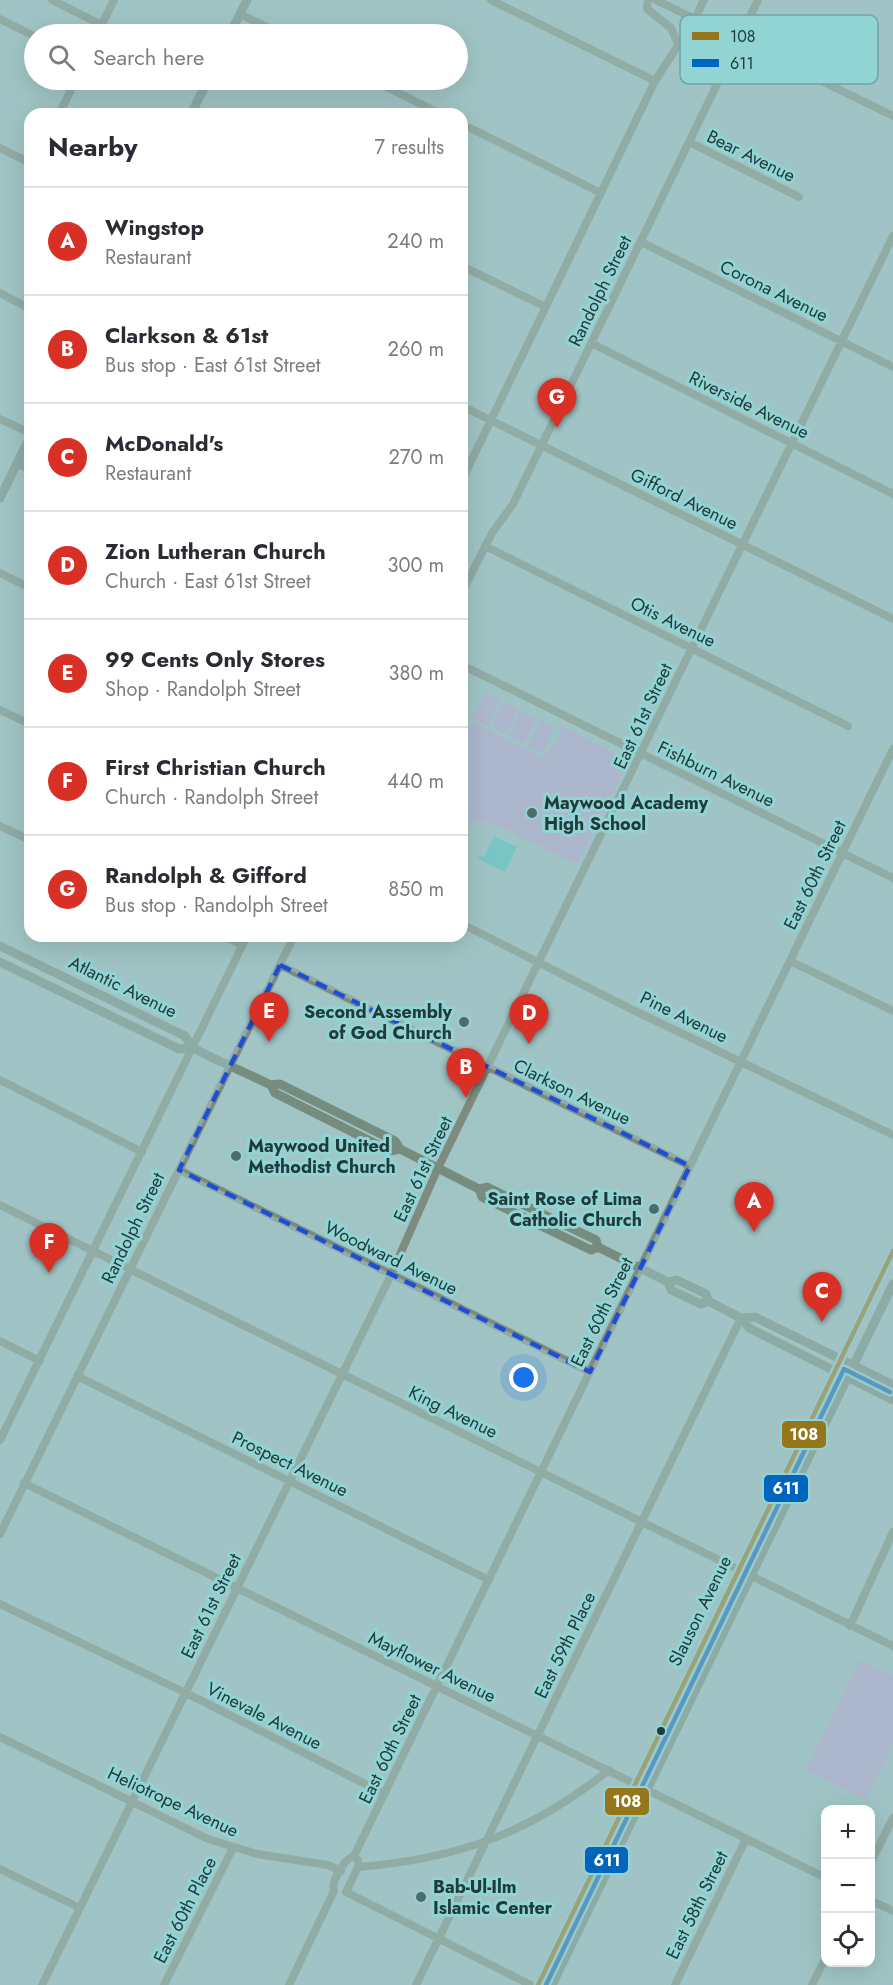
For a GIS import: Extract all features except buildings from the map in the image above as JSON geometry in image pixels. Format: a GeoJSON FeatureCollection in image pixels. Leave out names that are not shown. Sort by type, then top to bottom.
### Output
{"type":"FeatureCollection","features":[{"type":"Feature","properties":{"kind":"main road"},"geometry":{"type":"LineString","coordinates":[[235,24],[247,0]]}},
{"type":"Feature","properties":{"kind":"main road"},"geometry":{"type":"LineString","coordinates":[[194,108],[203,90]]}},
{"type":"Feature","properties":{"kind":"main road"},"geometry":{"type":"LineString","coordinates":[[0,498],[24,448]]}},
{"type":"Feature","properties":{"kind":"main road","name":"Atlantic Avenue"},"geometry":{"type":"LineString","coordinates":[[0,946],[185,1036],[193,1048],[271,1085],[275,1093],[322,1118],[390,1150],[400,1149],[479,1189],[484,1198],[591,1250],[598,1247],[668,1282],[677,1280],[706,1294],[708,1301],[741,1318]]}},
{"type":"Feature","properties":{"kind":"main road","name":"Atlantic Avenue"},"geometry":{"type":"LineString","coordinates":[[0,962],[179,1049],[193,1048]]}},
{"type":"Feature","properties":{"kind":"main road","name":"Slauson Avenue"},"geometry":{"type":"LineString","coordinates":[[538,1985],[893,1251]]}},
{"type":"Feature","properties":{"kind":"main road","name":"Slauson Avenue"},"geometry":{"type":"LineString","coordinates":[[552,1985],[893,1284]]}},
{"type":"Feature","properties":{"kind":"main road"},"geometry":{"type":"LineString","coordinates":[[741,1318],[755,1317],[893,1385]]}},
{"type":"Feature","properties":{"kind":"main road"},"geometry":{"type":"LineString","coordinates":[[741,1318],[749,1328],[893,1400]]}},
{"type":"Feature","properties":{"kind":"street"},"geometry":{"type":"LineString","coordinates":[[52,0],[100,24]]}},
{"type":"Feature","properties":{"kind":"street"},"geometry":{"type":"LineString","coordinates":[[102,24],[114,0]]}},
{"type":"Feature","properties":{"kind":"street"},"geometry":{"type":"LineString","coordinates":[[491,0],[656,81]]}},
{"type":"Feature","properties":{"kind":"street"},"geometry":{"type":"LineString","coordinates":[[648,0],[647,9],[671,28],[678,44]]}},
{"type":"Feature","properties":{"kind":"street"},"geometry":{"type":"LineString","coordinates":[[656,0],[687,15]]}},
{"type":"Feature","properties":{"kind":"street"},"geometry":{"type":"LineString","coordinates":[[697,15],[704,0]]}},
{"type":"Feature","properties":{"kind":"street","name":"Randolph Street"},"geometry":{"type":"LineString","coordinates":[[750,15],[758,0]]}},
{"type":"Feature","properties":{"kind":"street"},"geometry":{"type":"LineString","coordinates":[[240,14],[260,24]]}},
{"type":"Feature","properties":{"kind":"street"},"geometry":{"type":"LineString","coordinates":[[0,19],[24,31]]}},
{"type":"Feature","properties":{"kind":"street"},"geometry":{"type":"LineString","coordinates":[[468,468],[656,81],[680,41]]}},
{"type":"Feature","properties":{"kind":"street","name":"Randolph Street"},"geometry":{"type":"LineString","coordinates":[[468,580],[492,533],[513,504],[717,84]]}},
{"type":"Feature","properties":{"kind":"street"},"geometry":{"type":"LineString","coordinates":[[828,84],[893,116]]}},
{"type":"Feature","properties":{"kind":"street"},"geometry":{"type":"LineString","coordinates":[[62,108],[70,90]]}},
{"type":"Feature","properties":{"kind":"street"},"geometry":{"type":"LineString","coordinates":[[392,90],[429,108]]}},
{"type":"Feature","properties":{"kind":"street"},"geometry":{"type":"LineString","coordinates":[[468,127],[601,193]]}},
{"type":"Feature","properties":{"kind":"street","name":"Bear Avenue"},"geometry":{"type":"LineString","coordinates":[[689,142],[799,197]]}},
{"type":"Feature","properties":{"kind":"street"},"geometry":{"type":"LineString","coordinates":[[0,148],[24,160]]}},
{"type":"Feature","properties":{"kind":"street","name":"East 61st Street"},"geometry":{"type":"LineString","coordinates":[[42,1985],[391,1275],[438,1168],[489,1068],[893,236]]}},
{"type":"Feature","properties":{"kind":"street","name":"Corona Avenue"},"geometry":{"type":"LineString","coordinates":[[641,242],[893,367]]}},
{"type":"Feature","properties":{"kind":"street"},"geometry":{"type":"LineString","coordinates":[[468,269],[546,307]]}},
{"type":"Feature","properties":{"kind":"street"},"geometry":{"type":"LineString","coordinates":[[0,293],[24,305]]}},
{"type":"Feature","properties":{"kind":"street","name":"Riverside Avenue"},"geometry":{"type":"LineString","coordinates":[[591,343],[893,494]]}},
{"type":"Feature","properties":{"kind":"street","name":"Gifford Avenue"},"geometry":{"type":"LineString","coordinates":[[468,409],[893,619]]}},
{"type":"Feature","properties":{"kind":"street"},"geometry":{"type":"LineString","coordinates":[[0,419],[24,432]]}},
{"type":"Feature","properties":{"kind":"street"},"geometry":{"type":"LineString","coordinates":[[17,463],[24,467]]}},
{"type":"Feature","properties":{"kind":"street","name":"Otis Avenue"},"geometry":{"type":"LineString","coordinates":[[485,546],[848,726]]}},
{"type":"Feature","properties":{"kind":"street"},"geometry":{"type":"LineString","coordinates":[[0,573],[24,585]]}},
{"type":"Feature","properties":{"kind":"street","name":"Fishburn Avenue"},"geometry":{"type":"LineString","coordinates":[[468,668],[893,878]]}},
{"type":"Feature","properties":{"kind":"street"},"geometry":{"type":"LineString","coordinates":[[0,710],[24,721]]}},
{"type":"Feature","properties":{"kind":"street","name":"East 60th Street"},"geometry":{"type":"LineString","coordinates":[[289,1985],[334,1891],[333,1886],[350,1857],[354,1856],[385,1794],[893,749]]}},
{"type":"Feature","properties":{"kind":"street"},"geometry":{"type":"LineString","coordinates":[[0,826],[24,837]]}},
{"type":"Feature","properties":{"kind":"street","name":"Pine Avenue"},"geometry":{"type":"LineString","coordinates":[[468,927],[893,1135]]}},
{"type":"Feature","properties":{"kind":"street"},"geometry":{"type":"LineString","coordinates":[[236,942],[242,945]]}},
{"type":"Feature","properties":{"kind":"street","name":"Randolph Street"},"geometry":{"type":"LineString","coordinates":[[0,1440],[244,942]]}},
{"type":"Feature","properties":{"kind":"street","name":"Randolph Street"},"geometry":{"type":"LineString","coordinates":[[0,1534],[228,1066],[291,942]]}},
{"type":"Feature","properties":{"kind":"street"},"geometry":{"type":"LineString","coordinates":[[790,961],[893,1011]]}},
{"type":"Feature","properties":{"kind":"street","name":"Clarkson Avenue"},"geometry":{"type":"LineString","coordinates":[[280,965],[690,1166]]}},
{"type":"Feature","properties":{"kind":"street"},"geometry":{"type":"LineString","coordinates":[[0,1080],[142,1152]]}},
{"type":"Feature","properties":{"kind":"street","name":"Woodward Avenue"},"geometry":{"type":"LineString","coordinates":[[178,1170],[590,1372]]}},
{"type":"Feature","properties":{"kind":"street","name":"King Avenue"},"geometry":{"type":"LineString","coordinates":[[0,1205],[893,1646]]}},
{"type":"Feature","properties":{"kind":"street","name":"East 59th Place"},"geometry":{"type":"LineString","coordinates":[[416,1985],[741,1318]]}},
{"type":"Feature","properties":{"kind":"street"},"geometry":{"type":"LineString","coordinates":[[0,1341],[40,1361]]}},
{"type":"Feature","properties":{"kind":"street","name":"Prospect Avenue"},"geometry":{"type":"LineString","coordinates":[[77,1376],[489,1580]]}},
{"type":"Feature","properties":{"kind":"street","name":"Mayflower Avenue"},"geometry":{"type":"LineString","coordinates":[[24,1483],[821,1876]]}},
{"type":"Feature","properties":{"kind":"street"},"geometry":{"type":"LineString","coordinates":[[850,1626],[893,1532]]}},
{"type":"Feature","properties":{"kind":"street","name":"Vinevale Avenue"},"geometry":{"type":"LineString","coordinates":[[0,1604],[186,1693],[385,1794]]}},
{"type":"Feature","properties":{"kind":"street","name":"Heliotrope Avenue"},"geometry":{"type":"LineString","coordinates":[[0,1737],[208,1839],[233,1848],[282,1859],[327,1864],[341,1871]]}},
{"type":"Feature","properties":{"kind":"street"},"geometry":{"type":"LineString","coordinates":[[358,1867],[416,1860],[485,1843],[549,1813],[609,1770]]}},
{"type":"Feature","properties":{"kind":"street"},"geometry":{"type":"LineString","coordinates":[[872,1859],[893,1818]]}},
{"type":"Feature","properties":{"kind":"street","name":"East 58th Street"},"geometry":{"type":"LineString","coordinates":[[675,1985],[746,1839]]}},
{"type":"Feature","properties":{"kind":"street","name":"East 60th Place"},"geometry":{"type":"LineString","coordinates":[[164,1985],[233,1848]]}},
{"type":"Feature","properties":{"kind":"street"},"geometry":{"type":"LineString","coordinates":[[346,1892],[358,1867],[358,1860],[354,1856]]}},
{"type":"Feature","properties":{"kind":"street"},"geometry":{"type":"LineString","coordinates":[[0,1869],[80,1908]]}},
{"type":"Feature","properties":{"kind":"street"},"geometry":{"type":"LineString","coordinates":[[334,1891],[341,1894],[346,1892],[531,1985]]}},
{"type":"Feature","properties":{"kind":"street"},"geometry":{"type":"LineString","coordinates":[[875,1902],[893,1911]]}},
{"type":"Feature","properties":{"kind":"street"},"geometry":{"type":"LineString","coordinates":[[812,1985],[821,1966]]}},
{"type":"Feature","properties":{"kind":"highlighted area"},"geometry":{"type":"Polygon","coordinates":[[[280,965],[690,1166],[590,1372],[179,1170],[280,965]]]}},
{"type":"Feature","properties":{"kind":"shaded area"},"geometry":{"type":"Polygon","coordinates":[[[485,693],[500,700],[488,726],[472,718],[485,693]]]}},
{"type":"Feature","properties":{"kind":"shaded area"},"geometry":{"type":"Polygon","coordinates":[[[503,702],[519,709],[506,735],[491,727],[503,702]]]}},
{"type":"Feature","properties":{"kind":"shaded area"},"geometry":{"type":"Polygon","coordinates":[[[521,711],[537,718],[524,744],[509,736],[521,711]]]}},
{"type":"Feature","properties":{"kind":"shaded area"},"geometry":{"type":"Polygon","coordinates":[[[540,720],[555,727],[543,753],[527,746],[540,720]]]}},
{"type":"Feature","properties":{"kind":"shaded area"},"geometry":{"type":"Polygon","coordinates":[[[475,723],[544,758],[562,729],[559,728],[560,725],[625,758],[628,763],[578,863],[514,834],[512,830],[510,832],[493,824],[468,820],[468,730],[473,730],[475,723]]]}},
{"type":"Feature","properties":{"kind":"shaded area"},"geometry":{"type":"Polygon","coordinates":[[[860,1660],[893,1676],[893,1744],[866,1800],[806,1770],[860,1660]]]}},
{"type":"Feature","properties":{"kind":"water"},"geometry":{"type":"Polygon","coordinates":[[[494,836],[517,847],[505,872],[478,859],[480,855],[484,857],[494,836]]]}},
{"type":"Feature","properties":{"kind":"transit line","name":"108"},"geometry":{"type":"LineString","coordinates":[[538,1985],[893,1251]]}},
{"type":"Feature","properties":{"kind":"transit line","name":"611"},"geometry":{"type":"LineString","coordinates":[[546,1985],[844,1369],[890,1392]]}},
{"type":"Feature","properties":{"kind":"place","name":"Randolph & Gifford"},"geometry":{"type":"Point","coordinates":[557,428]}},
{"type":"Feature","properties":{"kind":"place","name":"Maywood Academy High School"},"geometry":{"type":"Point","coordinates":[532,813]}},
{"type":"Feature","properties":{"kind":"place","name":"Second Assembly of God Church"},"geometry":{"type":"Point","coordinates":[464,1022]}},
{"type":"Feature","properties":{"kind":"place","name":"99 Cents Only Stores"},"geometry":{"type":"Point","coordinates":[269,1042]}},
{"type":"Feature","properties":{"kind":"place","name":"Zion Lutheran Church"},"geometry":{"type":"Point","coordinates":[529,1044]}},
{"type":"Feature","properties":{"kind":"place","name":"Clarkson & 61st"},"geometry":{"type":"Point","coordinates":[466,1098]}},
{"type":"Feature","properties":{"kind":"place","name":"Maywood United Methodist Church"},"geometry":{"type":"Point","coordinates":[236,1156]}},
{"type":"Feature","properties":{"kind":"place","name":"Saint Rose of Lima Catholic Church"},"geometry":{"type":"Point","coordinates":[654,1209]}},
{"type":"Feature","properties":{"kind":"place","name":"Wingstop"},"geometry":{"type":"Point","coordinates":[754,1232]}},
{"type":"Feature","properties":{"kind":"place","name":"First Christian Church"},"geometry":{"type":"Point","coordinates":[49,1273]}},
{"type":"Feature","properties":{"kind":"place","name":"McDonald's"},"geometry":{"type":"Point","coordinates":[822,1322]}},
{"type":"Feature","properties":{"kind":"place","name":"Bab-Ul-Ilm Islamic Center"},"geometry":{"type":"Point","coordinates":[421,1897]}}]}
